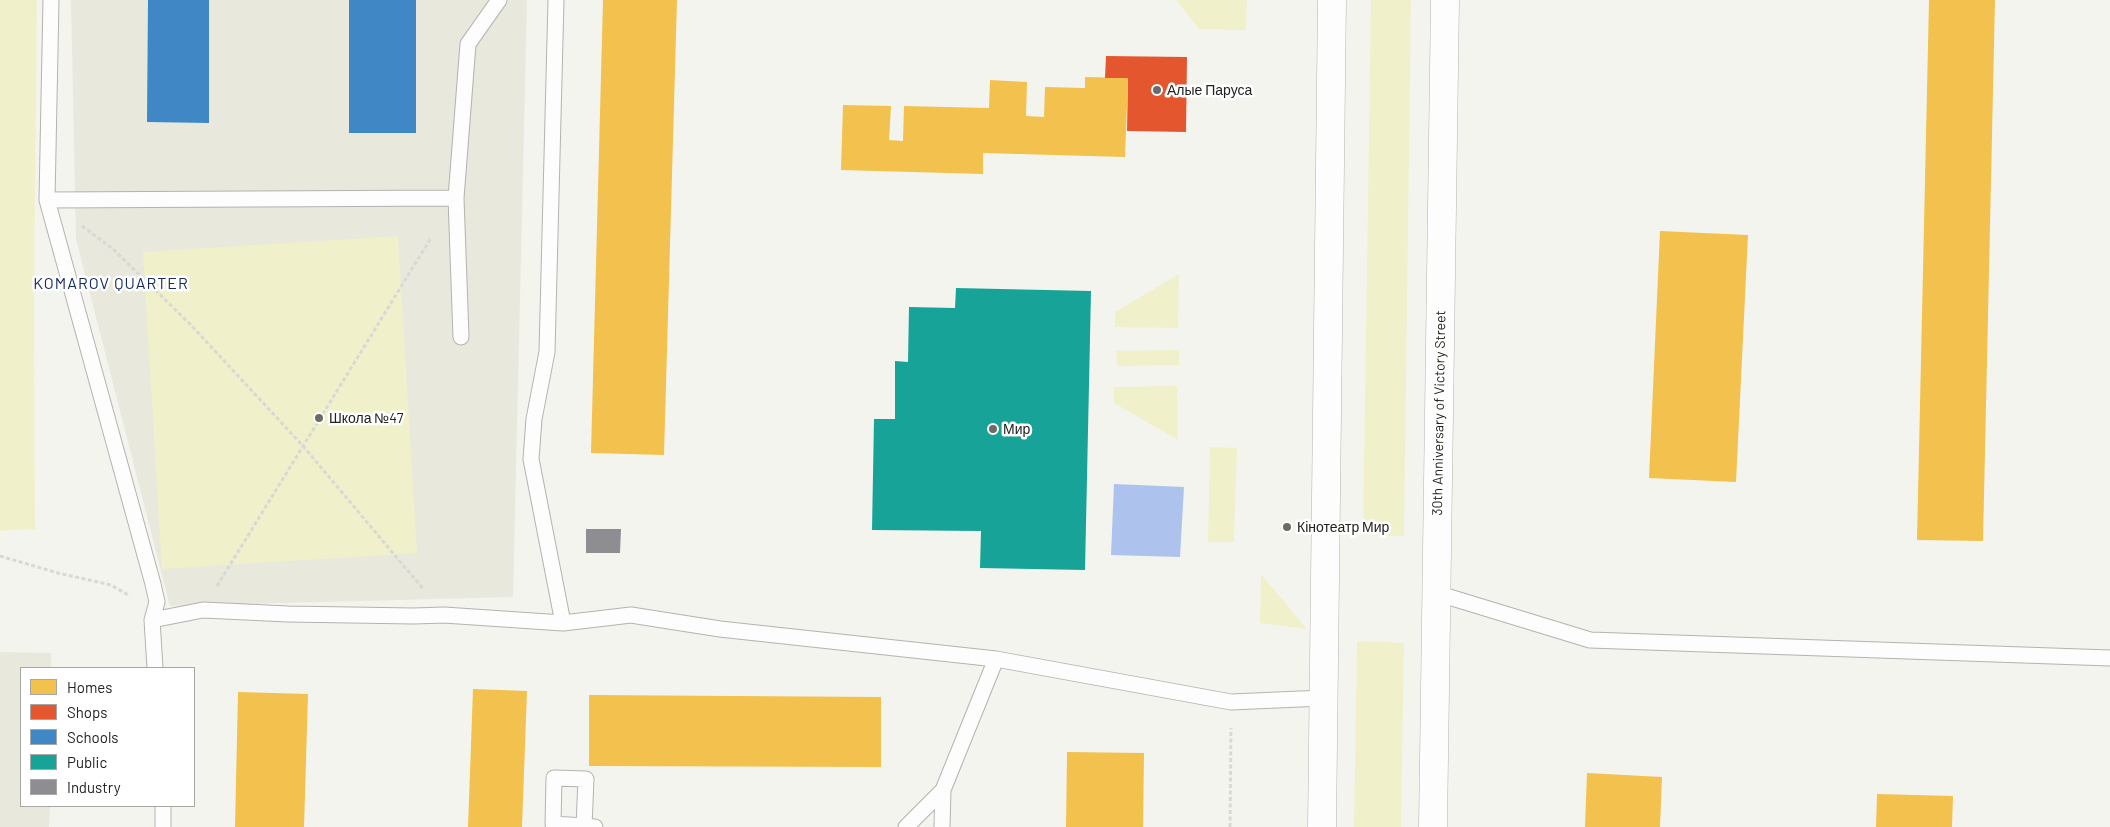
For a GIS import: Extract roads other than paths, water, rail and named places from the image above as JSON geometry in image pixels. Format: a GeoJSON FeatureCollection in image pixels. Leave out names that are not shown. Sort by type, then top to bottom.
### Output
{"type":"FeatureCollection","features":[{"type":"Feature","properties":{"kind":"street"},"geometry":{"type":"LineString","coordinates":[[1322,827],[1332,0]]}},
{"type":"Feature","properties":{"kind":"street","name":"30th Anniversary of Victory Street"},"geometry":{"type":"LineString","coordinates":[[1433,827],[1445,0]]}},
{"type":"Feature","properties":{"kind":"lane"},"geometry":{"type":"LineString","coordinates":[[51,0],[47,200],[153,584],[157,602],[152,620],[155,667]]}},
{"type":"Feature","properties":{"kind":"lane"},"geometry":{"type":"LineString","coordinates":[[462,337],[456,198],[468,44],[499,0]]}},
{"type":"Feature","properties":{"kind":"lane"},"geometry":{"type":"LineString","coordinates":[[556,0],[547,352],[534,419],[531,458],[562,623]]}},
{"type":"Feature","properties":{"kind":"lane"},"geometry":{"type":"LineString","coordinates":[[47,200],[456,198]]}},
{"type":"Feature","properties":{"kind":"lane"},"geometry":{"type":"LineString","coordinates":[[1436,593],[1590,640],[2110,658]]}},
{"type":"Feature","properties":{"kind":"lane"},"geometry":{"type":"LineString","coordinates":[[152,620],[203,610],[298,614],[444,615],[562,623],[631,615],[720,629],[996,659],[1231,702],[1323,698]]}},
{"type":"Feature","properties":{"kind":"lane"},"geometry":{"type":"LineString","coordinates":[[942,827],[943,790],[996,659]]}},
{"type":"Feature","properties":{"kind":"lane"},"geometry":{"type":"LineString","coordinates":[[906,827],[943,790]]}},
{"type":"Feature","properties":{"kind":"lane"},"geometry":{"type":"LineString","coordinates":[[162,827],[163,807]]}},
{"type":"Feature","properties":{"kind":"water"},"geometry":{"type":"Polygon","coordinates":[[[1114,484],[1184,487],[1180,557],[1111,555],[1114,484]]]}},
{"type":"Feature","properties":{"kind":"place","name":"Алые Паруса"},"geometry":{"type":"Point","coordinates":[1157,90]}},
{"type":"Feature","properties":{"kind":"place","name":"Школа №47"},"geometry":{"type":"Point","coordinates":[319,418]}},
{"type":"Feature","properties":{"kind":"place","name":"Мир"},"geometry":{"type":"Point","coordinates":[993,429]}},
{"type":"Feature","properties":{"kind":"place","name":"Кінотеатр Мир"},"geometry":{"type":"Point","coordinates":[1287,527]}},
{"type":"Feature","properties":{"kind":"district","name":"KOMAROV QUARTER"},"geometry":{"type":"Point","coordinates":[111,284]}}]}
